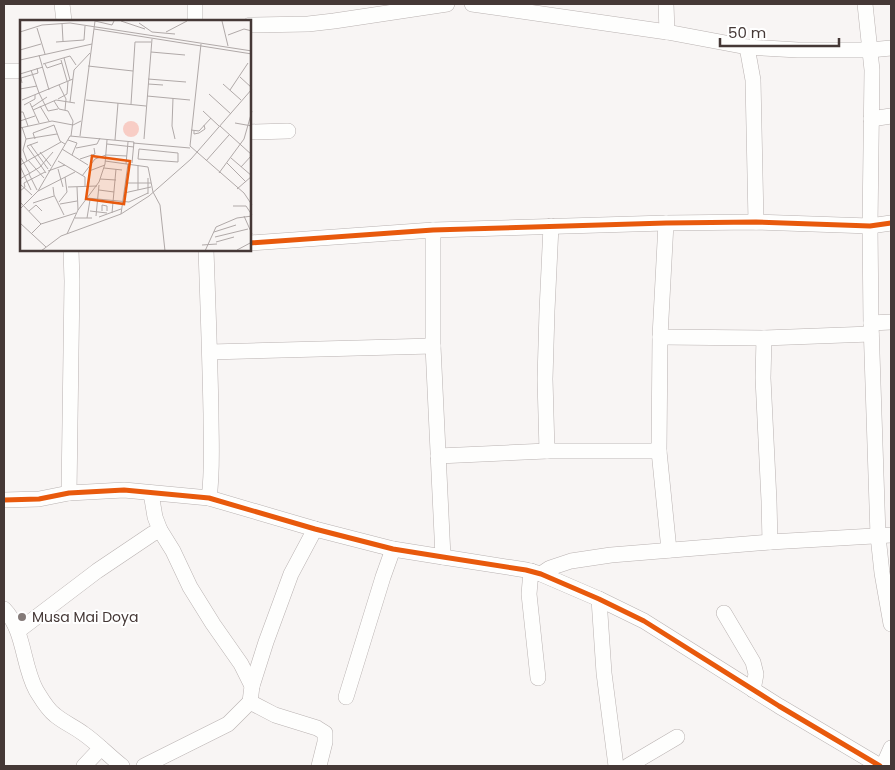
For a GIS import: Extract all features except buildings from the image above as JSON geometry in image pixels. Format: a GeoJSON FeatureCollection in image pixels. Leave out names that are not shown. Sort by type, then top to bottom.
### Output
{"type":"FeatureCollection","features":[{"type":"Feature","properties":{"kind":"street"},"geometry":{"type":"LineString","coordinates":[[62,4],[64,20]]}},
{"type":"Feature","properties":{"kind":"street"},"geometry":{"type":"LineString","coordinates":[[195,4],[195,20]]}},
{"type":"Feature","properties":{"kind":"street"},"geometry":{"type":"LineString","coordinates":[[251,25],[308,24],[447,4]]}},
{"type":"Feature","properties":{"kind":"street"},"geometry":{"type":"LineString","coordinates":[[472,4],[667,32],[747,47],[798,50],[870,50],[891,48]]}},
{"type":"Feature","properties":{"kind":"street"},"geometry":{"type":"LineString","coordinates":[[666,4],[667,32]]}},
{"type":"Feature","properties":{"kind":"street"},"geometry":{"type":"LineString","coordinates":[[865,4],[872,70],[871,328],[885,536],[882,573],[891,624]]}},
{"type":"Feature","properties":{"kind":"street"},"geometry":{"type":"LineString","coordinates":[[747,47],[753,80],[756,222]]}},
{"type":"Feature","properties":{"kind":"street"},"geometry":{"type":"LineString","coordinates":[[4,71],[20,71]]}},
{"type":"Feature","properties":{"kind":"street"},"geometry":{"type":"LineString","coordinates":[[872,119],[891,116]]}},
{"type":"Feature","properties":{"kind":"street"},"geometry":{"type":"LineString","coordinates":[[251,132],[288,131]]}},
{"type":"Feature","properties":{"kind":"street"},"geometry":{"type":"LineString","coordinates":[[251,243],[433,230],[551,226],[756,222],[870,226],[891,224]]}},
{"type":"Feature","properties":{"kind":"street"},"geometry":{"type":"LineString","coordinates":[[666,223],[660,337],[659,451],[669,550]]}},
{"type":"Feature","properties":{"kind":"street"},"geometry":{"type":"LineString","coordinates":[[547,451],[546,311],[551,226]]}},
{"type":"Feature","properties":{"kind":"street"},"geometry":{"type":"LineString","coordinates":[[433,230],[433,346],[443,557]]}},
{"type":"Feature","properties":{"kind":"street"},"geometry":{"type":"LineString","coordinates":[[69,493],[71,251]]}},
{"type":"Feature","properties":{"kind":"street"},"geometry":{"type":"LineString","coordinates":[[206,251],[210,352],[211,455],[208,498]]}},
{"type":"Feature","properties":{"kind":"street"},"geometry":{"type":"LineString","coordinates":[[660,337],[764,338],[871,328],[891,322]]}},
{"type":"Feature","properties":{"kind":"street"},"geometry":{"type":"LineString","coordinates":[[764,338],[763,378],[770,542]]}},
{"type":"Feature","properties":{"kind":"street"},"geometry":{"type":"LineString","coordinates":[[210,352],[433,346]]}},
{"type":"Feature","properties":{"kind":"street"},"geometry":{"type":"LineString","coordinates":[[438,456],[547,451],[659,451]]}},
{"type":"Feature","properties":{"kind":"street"},"geometry":{"type":"LineString","coordinates":[[4,500],[39,499],[69,493],[124,490],[208,498],[393,549],[536,573],[599,599],[644,621],[753,690],[881,766],[891,748]]}},
{"type":"Feature","properties":{"kind":"street"},"geometry":{"type":"LineString","coordinates":[[151,493],[155,517],[160,530],[174,551],[190,587],[241,664],[252,686]]}},
{"type":"Feature","properties":{"kind":"street"},"geometry":{"type":"LineString","coordinates":[[144,766],[228,724],[250,702],[252,686],[266,642],[291,574],[315,529]]}},
{"type":"Feature","properties":{"kind":"street"},"geometry":{"type":"LineString","coordinates":[[18,631],[97,571],[160,530]]}},
{"type":"Feature","properties":{"kind":"street"},"geometry":{"type":"LineString","coordinates":[[536,573],[571,561],[611,555],[770,542],[885,536]]}},
{"type":"Feature","properties":{"kind":"street"},"geometry":{"type":"LineString","coordinates":[[346,697],[393,549]]}},
{"type":"Feature","properties":{"kind":"street"},"geometry":{"type":"LineString","coordinates":[[536,573],[529,594],[538,678]]}},
{"type":"Feature","properties":{"kind":"street"},"geometry":{"type":"LineString","coordinates":[[599,599],[604,673],[616,766]]}},
{"type":"Feature","properties":{"kind":"street"},"geometry":{"type":"LineString","coordinates":[[4,609],[9,614],[18,631],[30,678],[47,706],[55,715],[85,735],[122,766]]}},
{"type":"Feature","properties":{"kind":"street"},"geometry":{"type":"LineString","coordinates":[[724,613],[753,662],[756,674],[753,690]]}},
{"type":"Feature","properties":{"kind":"street"},"geometry":{"type":"LineString","coordinates":[[250,702],[275,715],[317,728],[325,733],[325,742],[319,766]]}},
{"type":"Feature","properties":{"kind":"street"},"geometry":{"type":"LineString","coordinates":[[628,766],[677,737]]}},
{"type":"Feature","properties":{"kind":"street"},"geometry":{"type":"LineString","coordinates":[[84,766],[101,748]]}},
{"type":"Feature","properties":{"kind":"cycle path"},"geometry":{"type":"LineString","coordinates":[[251,243],[433,230],[666,223],[756,222],[870,226],[891,223]]}},
{"type":"Feature","properties":{"kind":"cycle path"},"geometry":{"type":"LineString","coordinates":[[4,500],[39,499],[69,493],[124,490],[209,498],[315,529],[393,549],[541,574],[644,621],[779,706],[880,766]]}},
{"type":"Feature","properties":{"kind":"place","name":"Musa Mai Doya"},"geometry":{"type":"Point","coordinates":[22,617]}}]}
